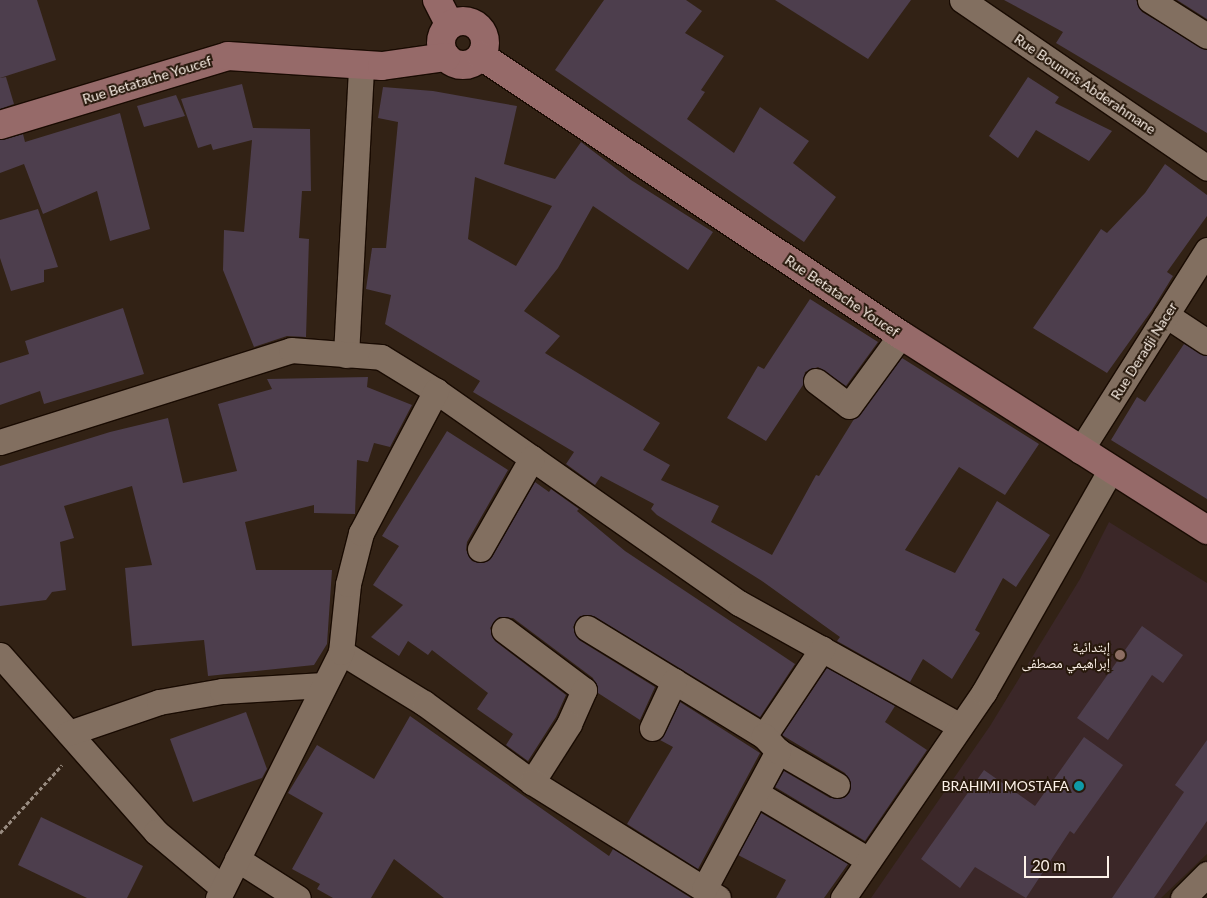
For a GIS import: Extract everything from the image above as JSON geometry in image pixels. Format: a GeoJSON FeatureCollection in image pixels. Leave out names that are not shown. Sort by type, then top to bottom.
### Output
{"type":"FeatureCollection","features":[{"type":"Feature","properties":{"kind":"main road"},"geometry":{"type":"LineString","coordinates":[[436,0],[450,25]]}},
{"type":"Feature","properties":{"kind":"main road"},"geometry":{"type":"LineString","coordinates":[[465,20],[479,27],[486,41],[481,56],[467,65],[452,62],[446,57],[441,40],[450,25],[465,20]]}},
{"type":"Feature","properties":{"kind":"main road","name":"Rue Betatache Youcef"},"geometry":{"type":"LineString","coordinates":[[0,125],[209,59],[246,55],[361,65],[404,65],[446,57]]}},
{"type":"Feature","properties":{"kind":"main road","name":"Rue Betatache Youcef"},"geometry":{"type":"LineString","coordinates":[[481,56],[900,335],[1110,471],[1207,530]]}},
{"type":"Feature","properties":{"kind":"street","name":"Rue Boumris Abderahmane"},"geometry":{"type":"LineString","coordinates":[[962,0],[1207,168]]}},
{"type":"Feature","properties":{"kind":"street"},"geometry":{"type":"LineString","coordinates":[[1150,0],[1207,36]]}},
{"type":"Feature","properties":{"kind":"street"},"geometry":{"type":"LineString","coordinates":[[346,354],[361,65]]}},
{"type":"Feature","properties":{"kind":"street","name":"Rue Deradji Nacer"},"geometry":{"type":"LineString","coordinates":[[1080,451],[1207,250]]}},
{"type":"Feature","properties":{"kind":"street"},"geometry":{"type":"LineString","coordinates":[[1166,315],[1207,342]]}},
{"type":"Feature","properties":{"kind":"street"},"geometry":{"type":"LineString","coordinates":[[816,381],[849,406],[900,335]]}},
{"type":"Feature","properties":{"kind":"street"},"geometry":{"type":"LineString","coordinates":[[0,442],[292,350],[381,357],[436,390],[739,603],[960,726]]}},
{"type":"Feature","properties":{"kind":"street"},"geometry":{"type":"LineString","coordinates":[[0,656],[156,832],[221,893],[341,652],[348,584],[361,533],[436,390]]}},
{"type":"Feature","properties":{"kind":"street"},"geometry":{"type":"LineString","coordinates":[[480,549],[532,458]]}},
{"type":"Feature","properties":{"kind":"street"},"geometry":{"type":"LineString","coordinates":[[843,898],[984,692],[1110,471]]}},
{"type":"Feature","properties":{"kind":"street"},"geometry":{"type":"LineString","coordinates":[[587,628],[837,785]]}},
{"type":"Feature","properties":{"kind":"street"},"geometry":{"type":"LineString","coordinates":[[504,630],[584,690],[569,724],[532,782]]}},
{"type":"Feature","properties":{"kind":"street"},"geometry":{"type":"LineString","coordinates":[[341,652],[424,703],[532,782],[711,893],[756,793],[771,744],[822,650]]}},
{"type":"Feature","properties":{"kind":"street"},"geometry":{"type":"LineString","coordinates":[[652,728],[674,681]]}},
{"type":"Feature","properties":{"kind":"street"},"geometry":{"type":"LineString","coordinates":[[74,739],[159,702],[222,691],[324,685]]}},
{"type":"Feature","properties":{"kind":"street"},"geometry":{"type":"LineString","coordinates":[[756,793],[868,860]]}},
{"type":"Feature","properties":{"kind":"street"},"geometry":{"type":"LineString","coordinates":[[237,859],[298,898]]}},
{"type":"Feature","properties":{"kind":"street"},"geometry":{"type":"LineString","coordinates":[[1183,898],[1207,874]]}},
{"type":"Feature","properties":{"kind":"path"},"geometry":{"type":"LineString","coordinates":[[0,833],[74,739]]}},
{"type":"Feature","properties":{"kind":"shaded area","name":"إبتدائية إبراهيمي مصطفى"},"geometry":{"type":"Polygon","coordinates":[[[1109,522],[1207,583],[1207,854],[1161,898],[871,898],[990,726],[1080,579],[1109,522]]]}},
{"type":"Feature","properties":{"kind":"building"},"geometry":{"type":"Polygon","coordinates":[[[0,0],[37,0],[56,60],[0,78],[0,0]]]}},
{"type":"Feature","properties":{"kind":"building"},"geometry":{"type":"Polygon","coordinates":[[[604,0],[686,0],[702,11],[685,33],[724,56],[701,90],[705,92],[687,119],[734,153],[760,107],[809,141],[793,163],[836,197],[804,242],[555,70],[604,0]]]}},
{"type":"Feature","properties":{"kind":"building"},"geometry":{"type":"Polygon","coordinates":[[[775,0],[911,0],[868,59],[775,0]]]}},
{"type":"Feature","properties":{"kind":"building"},"geometry":{"type":"Polygon","coordinates":[[[1004,0],[1136,0],[1142,12],[1207,50],[1207,133],[1056,43],[1063,32],[1004,0]]]}},
{"type":"Feature","properties":{"kind":"building"},"geometry":{"type":"Polygon","coordinates":[[[1177,0],[1207,0],[1207,19],[1177,0]]]}},
{"type":"Feature","properties":{"kind":"building"},"geometry":{"type":"Polygon","coordinates":[[[6,77],[14,104],[0,109],[0,78],[6,77]]]}},
{"type":"Feature","properties":{"kind":"building"},"geometry":{"type":"Polygon","coordinates":[[[1028,77],[1059,97],[1055,103],[1112,131],[1089,161],[1036,130],[1018,158],[989,136],[1028,77]]]}},
{"type":"Feature","properties":{"kind":"building"},"geometry":{"type":"Polygon","coordinates":[[[242,84],[253,128],[310,129],[311,191],[302,191],[299,238],[309,239],[306,337],[287,336],[254,347],[223,270],[224,230],[244,232],[252,140],[213,150],[211,144],[198,148],[181,99],[242,84]]]}},
{"type":"Feature","properties":{"kind":"building"},"geometry":{"type":"Polygon","coordinates":[[[383,87],[433,91],[517,106],[504,164],[555,179],[581,142],[631,180],[713,232],[688,270],[593,206],[558,268],[524,311],[560,336],[545,353],[660,423],[643,450],[670,465],[661,480],[719,506],[711,522],[772,555],[816,475],[819,476],[854,419],[902,358],[1039,444],[1005,495],[959,467],[905,550],[955,573],[997,501],[1050,535],[1016,587],[1003,578],[975,630],[980,633],[952,679],[923,659],[910,682],[837,641],[840,637],[762,581],[657,515],[651,509],[654,504],[601,476],[595,485],[566,464],[574,452],[473,392],[480,381],[385,324],[391,295],[366,289],[372,248],[386,248],[398,122],[378,118],[383,87]],[[475,177],[468,239],[516,266],[552,206],[475,177]]]}},
{"type":"Feature","properties":{"kind":"building"},"geometry":{"type":"Polygon","coordinates":[[[176,95],[185,116],[144,127],[137,106],[176,95]]]}},
{"type":"Feature","properties":{"kind":"building"},"geometry":{"type":"Polygon","coordinates":[[[120,113],[150,229],[110,241],[97,191],[43,214],[24,164],[0,173],[0,140],[23,134],[25,142],[120,113]]]}},
{"type":"Feature","properties":{"kind":"building"},"geometry":{"type":"Polygon","coordinates":[[[1165,164],[1207,195],[1207,216],[1167,272],[1173,276],[1152,310],[1107,373],[1033,328],[1101,229],[1107,233],[1145,193],[1165,164]]]}},
{"type":"Feature","properties":{"kind":"building"},"geometry":{"type":"Polygon","coordinates":[[[38,209],[58,267],[44,270],[44,282],[11,291],[0,258],[0,220],[38,209]]]}},
{"type":"Feature","properties":{"kind":"building"},"geometry":{"type":"Polygon","coordinates":[[[810,299],[878,342],[846,386],[818,367],[805,372],[803,385],[766,441],[727,418],[758,366],[764,369],[810,299]]]}},
{"type":"Feature","properties":{"kind":"building"},"geometry":{"type":"Polygon","coordinates":[[[123,308],[144,374],[44,404],[40,391],[0,405],[0,363],[29,354],[25,341],[123,308]]]}},
{"type":"Feature","properties":{"kind":"building"},"geometry":{"type":"Polygon","coordinates":[[[1184,344],[1207,356],[1207,499],[1111,440],[1137,397],[1145,402],[1184,344]]]}},
{"type":"Feature","properties":{"kind":"building"},"geometry":{"type":"Polygon","coordinates":[[[368,377],[367,387],[412,405],[390,447],[374,443],[368,462],[357,460],[355,514],[314,513],[314,505],[245,522],[256,570],[332,570],[327,644],[314,665],[208,676],[204,640],[132,646],[125,568],[152,565],[132,486],[64,506],[74,538],[60,542],[66,590],[52,592],[46,600],[0,606],[0,466],[110,432],[168,418],[183,483],[237,471],[218,404],[272,389],[267,379],[368,377]]]}},
{"type":"Feature","properties":{"kind":"building"},"geometry":{"type":"Polygon","coordinates":[[[447,431],[508,470],[467,542],[466,550],[472,561],[481,563],[492,557],[535,482],[549,492],[551,489],[579,509],[577,511],[625,551],[795,664],[760,717],[594,616],[580,616],[573,627],[579,640],[655,687],[640,720],[598,693],[593,678],[513,618],[499,617],[490,628],[495,641],[566,695],[556,717],[528,761],[506,745],[513,734],[477,709],[488,693],[432,650],[428,655],[408,641],[399,656],[371,637],[403,605],[373,585],[399,546],[382,536],[447,431]]]}},
{"type":"Feature","properties":{"kind":"building"},"geometry":{"type":"Polygon","coordinates":[[[1142,626],[1183,655],[1163,683],[1152,675],[1108,740],[1077,718],[1142,626]]]}},
{"type":"Feature","properties":{"kind":"building"},"geometry":{"type":"Polygon","coordinates":[[[827,668],[895,706],[885,722],[927,750],[865,841],[775,787],[784,771],[830,798],[844,798],[850,792],[851,784],[845,773],[782,735],[827,668]]]}},
{"type":"Feature","properties":{"kind":"building"},"geometry":{"type":"Polygon","coordinates":[[[680,702],[760,753],[698,869],[627,824],[673,747],[660,740],[680,702]]]}},
{"type":"Feature","properties":{"kind":"building"},"geometry":{"type":"Polygon","coordinates":[[[246,712],[267,769],[262,778],[193,802],[170,739],[246,712]]]}},
{"type":"Feature","properties":{"kind":"building"},"geometry":{"type":"Polygon","coordinates":[[[410,716],[609,856],[613,849],[691,898],[444,898],[394,859],[371,898],[333,898],[317,889],[320,884],[292,869],[323,813],[288,793],[317,745],[374,779],[410,716]]]}},
{"type":"Feature","properties":{"kind":"building"},"geometry":{"type":"Polygon","coordinates":[[[1084,737],[1123,765],[1074,834],[1070,831],[1026,898],[975,867],[960,888],[921,859],[984,770],[1035,806],[1084,737]]]}},
{"type":"Feature","properties":{"kind":"building"},"geometry":{"type":"Polygon","coordinates":[[[1207,740],[1207,821],[1154,898],[1112,898],[1184,792],[1175,785],[1207,740]]]}},
{"type":"Feature","properties":{"kind":"building"},"geometry":{"type":"Polygon","coordinates":[[[761,813],[848,864],[824,898],[776,898],[786,880],[738,855],[761,813]]]}},
{"type":"Feature","properties":{"kind":"building"},"geometry":{"type":"Polygon","coordinates":[[[41,817],[143,866],[127,898],[87,898],[18,865],[41,817]]]}},
{"type":"Feature","properties":{"kind":"place","name":"إبتدائية إبراهيمي مصطفى"},"geometry":{"type":"Point","coordinates":[1120,655]}},
{"type":"Feature","properties":{"kind":"place","name":"BRAHIMI MOSTAFA"},"geometry":{"type":"Point","coordinates":[1079,786]}}]}
